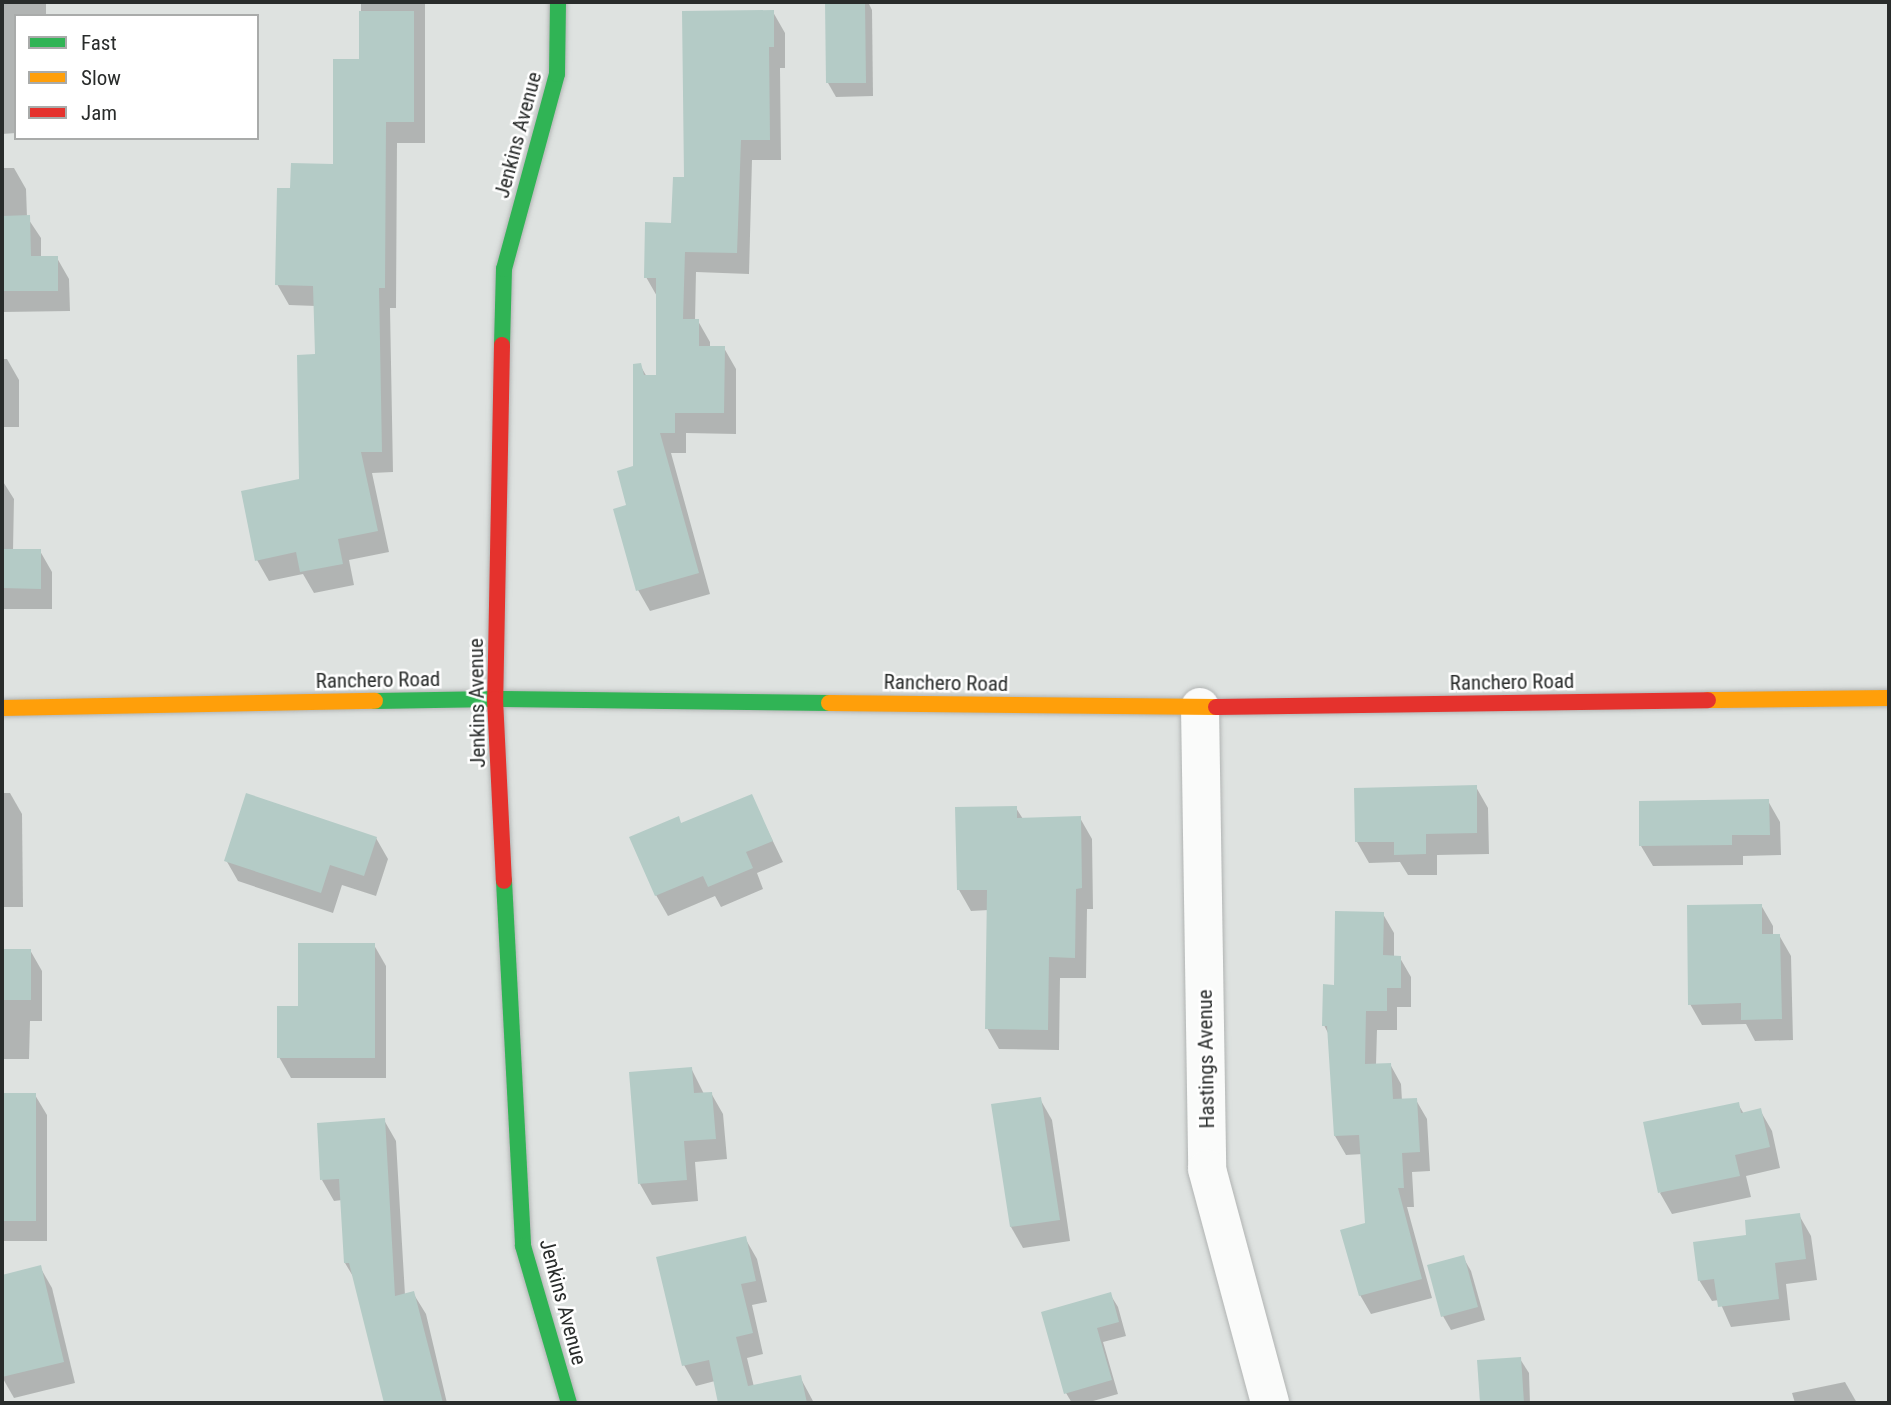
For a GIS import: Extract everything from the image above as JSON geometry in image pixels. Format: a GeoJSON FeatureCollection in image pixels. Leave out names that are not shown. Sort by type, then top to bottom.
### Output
{"type":"FeatureCollection","features":[{"type":"Feature","properties":{"kind":"main road","name":"Jenkins Avenue"},"geometry":{"type":"LineString","coordinates":[[558,2],[557,74],[504,269],[495,699],[523,1246],[569,1403]]}},
{"type":"Feature","properties":{"kind":"main road","name":"Ranchero Road"},"geometry":{"type":"LineString","coordinates":[[2,708],[495,699],[1200,707],[1889,698]]}},
{"type":"Feature","properties":{"kind":"street","name":"Hastings Avenue"},"geometry":{"type":"LineString","coordinates":[[1200,707],[1207,1169],[1270,1403]]}},
{"type":"Feature","properties":{"kind":"building"},"geometry":{"type":"Polygon","coordinates":[[[825,2],[865,2],[866,83],[826,83],[825,2]]]}},
{"type":"Feature","properties":{"kind":"building"},"geometry":{"type":"Polygon","coordinates":[[[774,10],[774,47],[769,47],[770,140],[741,140],[737,253],[685,252],[683,319],[699,319],[699,346],[725,346],[724,413],[675,413],[675,433],[660,433],[699,573],[636,591],[613,509],[626,505],[617,471],[633,466],[633,364],[641,363],[644,375],[656,375],[656,278],[644,278],[645,222],[671,223],[673,177],[684,177],[682,11],[774,10]]]}},
{"type":"Feature","properties":{"kind":"building"},"geometry":{"type":"Polygon","coordinates":[[[359,11],[414,11],[414,122],[386,122],[385,288],[379,288],[382,452],[361,452],[378,531],[338,539],[343,564],[300,572],[296,552],[255,561],[241,491],[299,479],[297,355],[315,354],[313,286],[275,285],[277,188],[290,188],[291,163],[333,164],[333,59],[359,59],[359,11]]]}},
{"type":"Feature","properties":{"kind":"building"},"geometry":{"type":"Polygon","coordinates":[[[30,215],[31,256],[58,256],[58,291],[2,291],[2,216],[30,215]]]}},
{"type":"Feature","properties":{"kind":"building"},"geometry":{"type":"Polygon","coordinates":[[[2,549],[41,549],[41,589],[2,588],[2,549]]]}},
{"type":"Feature","properties":{"kind":"building"},"geometry":{"type":"Polygon","coordinates":[[[1477,785],[1477,833],[1426,834],[1426,854],[1394,855],[1394,842],[1355,842],[1354,788],[1477,785]]]}},
{"type":"Feature","properties":{"kind":"building"},"geometry":{"type":"Polygon","coordinates":[[[246,793],[377,837],[364,876],[330,865],[321,893],[224,861],[246,793]]]}},
{"type":"Feature","properties":{"kind":"building"},"geometry":{"type":"Polygon","coordinates":[[[752,794],[773,841],[746,852],[753,868],[708,887],[703,876],[655,896],[629,837],[679,816],[681,823],[752,794]]]}},
{"type":"Feature","properties":{"kind":"building"},"geometry":{"type":"Polygon","coordinates":[[[1769,799],[1770,835],[1732,835],[1732,845],[1639,846],[1639,801],[1769,799]]]}},
{"type":"Feature","properties":{"kind":"building"},"geometry":{"type":"Polygon","coordinates":[[[1017,806],[1017,818],[1081,816],[1082,888],[1076,889],[1075,958],[1049,957],[1048,1030],[985,1029],[987,890],[957,890],[955,807],[1017,806]]]}},
{"type":"Feature","properties":{"kind":"building"},"geometry":{"type":"Polygon","coordinates":[[[1762,904],[1762,934],[1780,934],[1782,1019],[1741,1020],[1741,1003],[1688,1005],[1687,905],[1762,904]]]}},
{"type":"Feature","properties":{"kind":"building"},"geometry":{"type":"Polygon","coordinates":[[[1335,911],[1384,912],[1383,955],[1401,956],[1401,988],[1387,988],[1387,1011],[1366,1011],[1365,1064],[1391,1063],[1393,1099],[1417,1098],[1420,1152],[1402,1153],[1404,1188],[1398,1188],[1422,1279],[1359,1296],[1340,1230],[1365,1223],[1359,1135],[1334,1136],[1327,1026],[1322,1026],[1323,984],[1334,985],[1335,911]]]}},
{"type":"Feature","properties":{"kind":"building"},"geometry":{"type":"Polygon","coordinates":[[[298,943],[375,943],[375,1058],[277,1058],[277,1006],[298,1006],[298,943]]]}},
{"type":"Feature","properties":{"kind":"building"},"geometry":{"type":"Polygon","coordinates":[[[2,949],[31,949],[31,1000],[2,1000],[2,949]]]}},
{"type":"Feature","properties":{"kind":"building"},"geometry":{"type":"Polygon","coordinates":[[[692,1067],[694,1093],[712,1092],[716,1139],[684,1141],[687,1180],[638,1184],[629,1072],[692,1067]]]}},
{"type":"Feature","properties":{"kind":"building"},"geometry":{"type":"Polygon","coordinates":[[[2,1093],[36,1093],[36,1221],[2,1221],[2,1093]]]}},
{"type":"Feature","properties":{"kind":"building"},"geometry":{"type":"Polygon","coordinates":[[[1041,1097],[1060,1220],[1010,1227],[991,1104],[1041,1097]]]}},
{"type":"Feature","properties":{"kind":"building"},"geometry":{"type":"Polygon","coordinates":[[[1739,1102],[1741,1113],[1761,1108],[1770,1147],[1735,1155],[1740,1176],[1658,1193],[1643,1122],[1739,1102]]]}},
{"type":"Feature","properties":{"kind":"building"},"geometry":{"type":"Polygon","coordinates":[[[385,1118],[395,1296],[414,1291],[443,1403],[384,1403],[349,1263],[344,1263],[339,1179],[320,1180],[317,1123],[385,1118]]]}},
{"type":"Feature","properties":{"kind":"building"},"geometry":{"type":"Polygon","coordinates":[[[1800,1213],[1806,1259],[1775,1263],[1779,1299],[1718,1307],[1714,1279],[1698,1281],[1693,1242],[1746,1235],[1745,1220],[1800,1213]]]}},
{"type":"Feature","properties":{"kind":"building"},"geometry":{"type":"Polygon","coordinates":[[[746,1236],[756,1281],[741,1284],[753,1333],[736,1337],[748,1386],[801,1375],[807,1403],[718,1403],[709,1360],[682,1366],[656,1257],[746,1236]]]}},
{"type":"Feature","properties":{"kind":"building"},"geometry":{"type":"Polygon","coordinates":[[[1464,1255],[1478,1307],[1441,1317],[1427,1265],[1464,1255]]]}},
{"type":"Feature","properties":{"kind":"building"},"geometry":{"type":"Polygon","coordinates":[[[41,1265],[64,1362],[2,1377],[2,1275],[41,1265]]]}},
{"type":"Feature","properties":{"kind":"building"},"geometry":{"type":"Polygon","coordinates":[[[1111,1292],[1119,1322],[1097,1328],[1112,1380],[1064,1394],[1041,1312],[1111,1292]]]}},
{"type":"Feature","properties":{"kind":"building"},"geometry":{"type":"Polygon","coordinates":[[[1521,1357],[1524,1403],[1480,1403],[1477,1360],[1521,1357]]]}},
{"type":"Feature","properties":{"kind":"traffic: fast"},"geometry":{"type":"LineString","coordinates":[[502,345],[504,269],[557,74],[558,2]]}},
{"type":"Feature","properties":{"kind":"traffic: fast"},"geometry":{"type":"LineString","coordinates":[[375,701],[495,699],[829,703]]}},
{"type":"Feature","properties":{"kind":"traffic: fast"},"geometry":{"type":"LineString","coordinates":[[504,881],[523,1246],[569,1403]]}},
{"type":"Feature","properties":{"kind":"traffic: slow"},"geometry":{"type":"LineString","coordinates":[[1708,700],[1889,698]]}},
{"type":"Feature","properties":{"kind":"traffic: slow"},"geometry":{"type":"LineString","coordinates":[[2,708],[375,701]]}},
{"type":"Feature","properties":{"kind":"traffic: slow"},"geometry":{"type":"LineString","coordinates":[[829,703],[1216,707]]}},
{"type":"Feature","properties":{"kind":"traffic: jam"},"geometry":{"type":"LineString","coordinates":[[502,345],[495,699],[504,881]]}},
{"type":"Feature","properties":{"kind":"traffic: jam"},"geometry":{"type":"LineString","coordinates":[[1216,707],[1708,700]]}}]}
